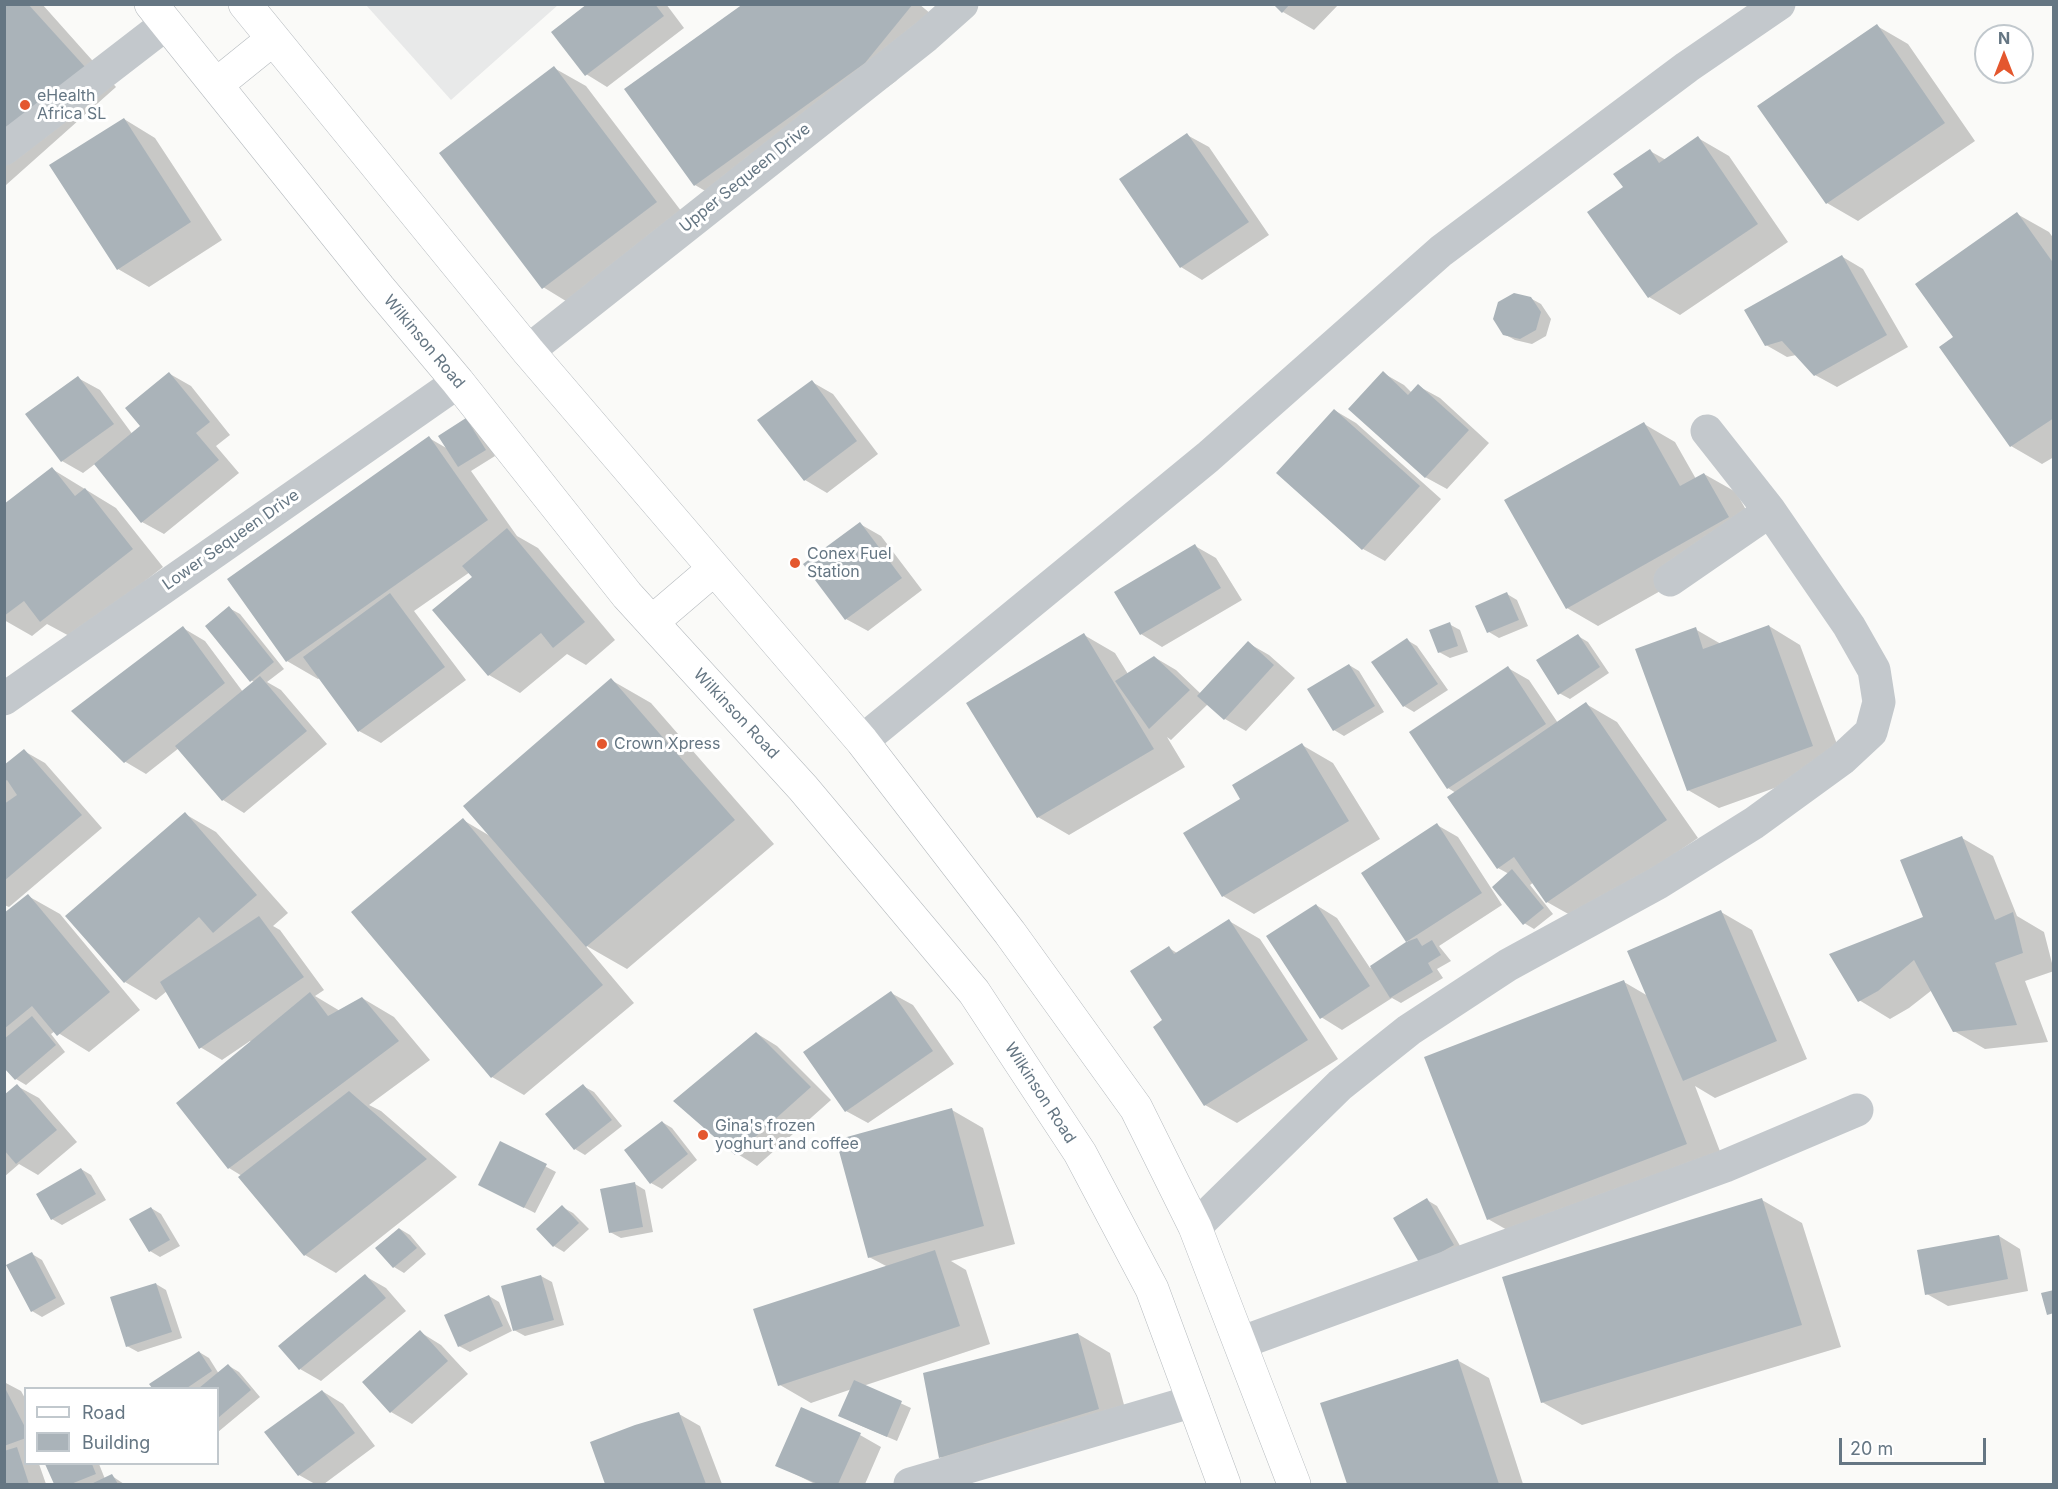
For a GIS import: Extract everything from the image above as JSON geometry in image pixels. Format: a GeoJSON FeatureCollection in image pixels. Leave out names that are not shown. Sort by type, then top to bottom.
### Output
{"type":"FeatureCollection","features":[{"type":"Feature","properties":{"kind":"main road"},"geometry":{"type":"LineString","coordinates":[[244,4],[528,351],[862,741],[1010,933],[1136,1108],[1195,1227],[1294,1485]]}},
{"type":"Feature","properties":{"kind":"main road","name":"Wilkinson Road"},"geometry":{"type":"LineString","coordinates":[[158,14],[379,288],[458,382],[627,595],[803,788],[974,992],[1080,1153],[1152,1289],[1224,1485]]}},
{"type":"Feature","properties":{"kind":"main road"},"geometry":{"type":"LineString","coordinates":[[216,85],[273,39]]}},
{"type":"Feature","properties":{"kind":"main road"},"geometry":{"type":"LineString","coordinates":[[652,622],[714,569]]}},
{"type":"Feature","properties":{"kind":"street","name":"Upper Sequeen Drive"},"geometry":{"type":"LineString","coordinates":[[528,351],[926,36],[962,4]]}},
{"type":"Feature","properties":{"kind":"street"},"geometry":{"type":"LineString","coordinates":[[862,741],[1208,457],[1441,251],[1688,67],[1779,4]]}},
{"type":"Feature","properties":{"kind":"street"},"geometry":{"type":"LineString","coordinates":[[4,149],[158,14]]}},
{"type":"Feature","properties":{"kind":"street","name":"Lower Sequeen Drive"},"geometry":{"type":"LineString","coordinates":[[4,699],[458,382]]}},
{"type":"Feature","properties":{"kind":"street"},"geometry":{"type":"LineString","coordinates":[[1195,1227],[1340,1085],[1409,1030],[1508,965],[1658,883],[1754,823],[1842,759],[1871,732],[1879,702],[1874,670],[1849,626],[1770,511],[1707,431]]}},
{"type":"Feature","properties":{"kind":"street"},"geometry":{"type":"LineString","coordinates":[[1670,580],[1770,511]]}},
{"type":"Feature","properties":{"kind":"street"},"geometry":{"type":"LineString","coordinates":[[1240,1343],[1715,1170],[1857,1110]]}},
{"type":"Feature","properties":{"kind":"street"},"geometry":{"type":"LineString","coordinates":[[910,1485],[1194,1401]]}},
{"type":"Feature","properties":{"kind":"shaded area"},"geometry":{"type":"Polygon","coordinates":[[[366,5],[558,5],[451,100],[366,5]]]}},
{"type":"Feature","properties":{"kind":"building","name":"eHealth Africa SL"},"geometry":{"type":"Polygon","coordinates":[[[4,4],[28,4],[86,68],[4,141],[4,4]]]}},
{"type":"Feature","properties":{"kind":"building"},"geometry":{"type":"Polygon","coordinates":[[[587,4],[655,4],[664,16],[585,76],[551,32],[587,4]]]}},
{"type":"Feature","properties":{"kind":"building"},"geometry":{"type":"Polygon","coordinates":[[[743,4],[913,4],[865,63],[694,186],[624,89],[743,4]]]}},
{"type":"Feature","properties":{"kind":"building"},"geometry":{"type":"Polygon","coordinates":[[[1273,4],[1290,4],[1282,13],[1273,4]]]}},
{"type":"Feature","properties":{"kind":"building"},"geometry":{"type":"Polygon","coordinates":[[[1877,24],[1945,123],[1826,204],[1757,106],[1877,24]]]}},
{"type":"Feature","properties":{"kind":"building"},"geometry":{"type":"Polygon","coordinates":[[[554,66],[657,202],[542,289],[439,153],[554,66]]]}},
{"type":"Feature","properties":{"kind":"building"},"geometry":{"type":"Polygon","coordinates":[[[124,118],[191,222],[117,270],[49,165],[124,118]]]}},
{"type":"Feature","properties":{"kind":"building"},"geometry":{"type":"Polygon","coordinates":[[[1187,133],[1249,222],[1180,268],[1119,179],[1187,133]]]}},
{"type":"Feature","properties":{"kind":"building"},"geometry":{"type":"Polygon","coordinates":[[[1698,136],[1758,224],[1648,298],[1587,212],[1623,187],[1613,174],[1650,149],[1659,163],[1698,136]]]}},
{"type":"Feature","properties":{"kind":"building"},"geometry":{"type":"Polygon","coordinates":[[[2017,212],[2054,264],[2054,418],[2010,447],[1939,347],[1953,337],[1915,284],[2017,212]]]}},
{"type":"Feature","properties":{"kind":"building"},"geometry":{"type":"Polygon","coordinates":[[[1842,255],[1887,335],[1814,376],[1782,341],[1765,346],[1744,310],[1842,255]]]}},
{"type":"Feature","properties":{"kind":"building"},"geometry":{"type":"Polygon","coordinates":[[[1514,293],[1531,297],[1541,312],[1536,330],[1520,339],[1503,335],[1493,319],[1498,302],[1514,293]]]}},
{"type":"Feature","properties":{"kind":"building"},"geometry":{"type":"Polygon","coordinates":[[[1383,371],[1408,395],[1418,384],[1469,430],[1425,478],[1348,409],[1383,371]]]}},
{"type":"Feature","properties":{"kind":"building"},"geometry":{"type":"Polygon","coordinates":[[[169,372],[210,422],[196,433],[219,460],[141,523],[94,464],[140,426],[125,408],[169,372]]]}},
{"type":"Feature","properties":{"kind":"building"},"geometry":{"type":"Polygon","coordinates":[[[78,376],[114,424],[61,462],[25,414],[78,376]]]}},
{"type":"Feature","properties":{"kind":"building"},"geometry":{"type":"Polygon","coordinates":[[[812,380],[857,441],[804,481],[757,420],[812,380]]]}},
{"type":"Feature","properties":{"kind":"building"},"geometry":{"type":"Polygon","coordinates":[[[1334,409],[1420,486],[1362,550],[1276,473],[1334,409]]]}},
{"type":"Feature","properties":{"kind":"building"},"geometry":{"type":"Polygon","coordinates":[[[466,418],[486,450],[458,467],[438,436],[466,418]]]}},
{"type":"Feature","properties":{"kind":"building"},"geometry":{"type":"Polygon","coordinates":[[[1644,422],[1680,486],[1704,473],[1729,517],[1566,609],[1504,500],[1644,422]]]}},
{"type":"Feature","properties":{"kind":"building"},"geometry":{"type":"Polygon","coordinates":[[[429,436],[488,520],[286,662],[227,579],[429,436]]]}},
{"type":"Feature","properties":{"kind":"building"},"geometry":{"type":"Polygon","coordinates":[[[52,467],[75,496],[85,488],[133,549],[40,622],[24,601],[4,616],[4,504],[52,467]]]}},
{"type":"Feature","properties":{"kind":"building"},"geometry":{"type":"Polygon","coordinates":[[[860,522],[902,578],[845,620],[803,564],[860,522]]]}},
{"type":"Feature","properties":{"kind":"building"},"geometry":{"type":"Polygon","coordinates":[[[507,528],[585,622],[553,648],[541,633],[488,676],[432,610],[472,577],[462,566],[507,528]]]}},
{"type":"Feature","properties":{"kind":"building"},"geometry":{"type":"Polygon","coordinates":[[[1195,544],[1221,588],[1140,635],[1114,592],[1195,544]]]}},
{"type":"Feature","properties":{"kind":"building"},"geometry":{"type":"Polygon","coordinates":[[[1507,592],[1519,620],[1487,633],[1475,606],[1507,592]]]}},
{"type":"Feature","properties":{"kind":"building"},"geometry":{"type":"Polygon","coordinates":[[[390,593],[445,667],[358,732],[303,657],[390,593]]]}},
{"type":"Feature","properties":{"kind":"building"},"geometry":{"type":"Polygon","coordinates":[[[229,606],[274,662],[250,682],[205,626],[229,606]]]}},
{"type":"Feature","properties":{"kind":"building"},"geometry":{"type":"Polygon","coordinates":[[[1450,622],[1458,646],[1438,653],[1429,630],[1450,622]]]}},
{"type":"Feature","properties":{"kind":"building"},"geometry":{"type":"Polygon","coordinates":[[[1769,625],[1813,746],[1687,791],[1635,649],[1696,627],[1703,649],[1769,625]]]}},
{"type":"Feature","properties":{"kind":"building"},"geometry":{"type":"Polygon","coordinates":[[[183,626],[225,683],[124,763],[71,711],[183,626]]]}},
{"type":"Feature","properties":{"kind":"building"},"geometry":{"type":"Polygon","coordinates":[[[1084,633],[1154,749],[1037,818],[966,703],[1084,633]]]}},
{"type":"Feature","properties":{"kind":"building"},"geometry":{"type":"Polygon","coordinates":[[[1578,634],[1600,667],[1558,695],[1536,660],[1578,634]]]}},
{"type":"Feature","properties":{"kind":"building"},"geometry":{"type":"Polygon","coordinates":[[[1407,638],[1438,684],[1403,707],[1371,662],[1407,638]]]}},
{"type":"Feature","properties":{"kind":"building"},"geometry":{"type":"Polygon","coordinates":[[[1248,641],[1274,665],[1224,720],[1197,696],[1248,641]]]}},
{"type":"Feature","properties":{"kind":"building"},"geometry":{"type":"Polygon","coordinates":[[[1154,656],[1190,690],[1149,729],[1115,681],[1154,656]]]}},
{"type":"Feature","properties":{"kind":"building"},"geometry":{"type":"Polygon","coordinates":[[[1349,664],[1375,706],[1333,731],[1307,689],[1349,664]]]}},
{"type":"Feature","properties":{"kind":"building"},"geometry":{"type":"Polygon","coordinates":[[[1508,666],[1546,724],[1447,789],[1409,732],[1508,666]]]}},
{"type":"Feature","properties":{"kind":"building"},"geometry":{"type":"Polygon","coordinates":[[[260,676],[307,731],[222,801],[175,746],[260,676]]]}},
{"type":"Feature","properties":{"kind":"building"},"geometry":{"type":"Polygon","coordinates":[[[611,678],[735,820],[586,947],[463,806],[611,678]]]}},
{"type":"Feature","properties":{"kind":"building"},"geometry":{"type":"Polygon","coordinates":[[[1586,702],[1667,820],[1546,903],[1514,857],[1497,869],[1447,797],[1586,702]]]}},
{"type":"Feature","properties":{"kind":"building"},"geometry":{"type":"Polygon","coordinates":[[[1302,743],[1349,821],[1222,897],[1183,833],[1240,799],[1232,785],[1302,743]]]}},
{"type":"Feature","properties":{"kind":"building"},"geometry":{"type":"Polygon","coordinates":[[[24,749],[82,815],[4,881],[4,804],[17,795],[7,780],[4,782],[4,765],[24,749]]]}},
{"type":"Feature","properties":{"kind":"building"},"geometry":{"type":"Polygon","coordinates":[[[185,812],[257,895],[213,933],[199,917],[124,983],[65,916],[185,812]]]}},
{"type":"Feature","properties":{"kind":"building"},"geometry":{"type":"Polygon","coordinates":[[[463,818],[603,985],[491,1078],[351,912],[463,818]]]}},
{"type":"Feature","properties":{"kind":"building"},"geometry":{"type":"Polygon","coordinates":[[[1437,823],[1482,893],[1406,942],[1361,873],[1437,823]]]}},
{"type":"Feature","properties":{"kind":"building"},"geometry":{"type":"Polygon","coordinates":[[[1962,836],[1995,920],[2013,912],[2023,953],[1995,963],[2017,1025],[1953,1032],[1914,960],[1878,991],[1858,1002],[1829,954],[1923,917],[1900,860],[1962,836]]]}},
{"type":"Feature","properties":{"kind":"building"},"geometry":{"type":"Polygon","coordinates":[[[1512,869],[1544,908],[1523,925],[1492,887],[1512,869]]]}},
{"type":"Feature","properties":{"kind":"building"},"geometry":{"type":"Polygon","coordinates":[[[28,894],[110,992],[57,1036],[32,1006],[4,1029],[4,913],[28,894]]]}},
{"type":"Feature","properties":{"kind":"building"},"geometry":{"type":"Polygon","coordinates":[[[1316,904],[1370,986],[1320,1019],[1266,936],[1316,904]]]}},
{"type":"Feature","properties":{"kind":"building"},"geometry":{"type":"Polygon","coordinates":[[[1721,910],[1777,1041],[1683,1081],[1627,951],[1721,910]]]}},
{"type":"Feature","properties":{"kind":"building"},"geometry":{"type":"Polygon","coordinates":[[[259,916],[304,977],[199,1049],[160,982],[259,916]]]}},
{"type":"Feature","properties":{"kind":"building"},"geometry":{"type":"Polygon","coordinates":[[[1229,919],[1308,1040],[1204,1106],[1153,1027],[1162,1020],[1130,971],[1169,946],[1174,954],[1229,919]]]}},
{"type":"Feature","properties":{"kind":"building"},"geometry":{"type":"Polygon","coordinates":[[[1417,938],[1422,946],[1432,940],[1441,955],[1428,963],[1433,972],[1390,998],[1370,966],[1406,942],[1417,938]]]}},
{"type":"Feature","properties":{"kind":"building"},"geometry":{"type":"Polygon","coordinates":[[[1624,980],[1687,1144],[1487,1220],[1424,1057],[1624,980]]]}},
{"type":"Feature","properties":{"kind":"building"},"geometry":{"type":"Polygon","coordinates":[[[891,991],[933,1051],[845,1112],[803,1052],[891,991]]]}},
{"type":"Feature","properties":{"kind":"building"},"geometry":{"type":"Polygon","coordinates":[[[310,992],[328,1016],[362,997],[399,1041],[228,1169],[176,1103],[310,992]]]}},
{"type":"Feature","properties":{"kind":"building"},"geometry":{"type":"Polygon","coordinates":[[[32,1016],[56,1045],[15,1080],[4,1068],[4,1039],[32,1016]]]}},
{"type":"Feature","properties":{"kind":"building"},"geometry":{"type":"Polygon","coordinates":[[[756,1032],[811,1087],[735,1155],[673,1101],[756,1032]]]}},
{"type":"Feature","properties":{"kind":"building"},"geometry":{"type":"Polygon","coordinates":[[[17,1084],[57,1130],[16,1164],[4,1150],[4,1095],[17,1084]]]}},
{"type":"Feature","properties":{"kind":"building"},"geometry":{"type":"Polygon","coordinates":[[[583,1084],[612,1120],[574,1150],[545,1114],[583,1084]]]}},
{"type":"Feature","properties":{"kind":"building"},"geometry":{"type":"Polygon","coordinates":[[[349,1091],[427,1159],[304,1256],[238,1177],[349,1091]]]}},
{"type":"Feature","properties":{"kind":"building"},"geometry":{"type":"Polygon","coordinates":[[[952,1108],[984,1226],[868,1258],[836,1140],[952,1108]]]}},
{"type":"Feature","properties":{"kind":"building"},"geometry":{"type":"Polygon","coordinates":[[[662,1121],[688,1154],[650,1184],[624,1150],[662,1121]]]}},
{"type":"Feature","properties":{"kind":"building"},"geometry":{"type":"Polygon","coordinates":[[[500,1141],[547,1164],[524,1208],[478,1185],[500,1141]]]}},
{"type":"Feature","properties":{"kind":"building"},"geometry":{"type":"Polygon","coordinates":[[[81,1168],[96,1194],[51,1220],[36,1194],[81,1168]]]}},
{"type":"Feature","properties":{"kind":"building"},"geometry":{"type":"Polygon","coordinates":[[[635,1182],[643,1227],[609,1233],[600,1189],[635,1182]]]}},
{"type":"Feature","properties":{"kind":"building"},"geometry":{"type":"Polygon","coordinates":[[[1427,1198],[1454,1245],[1420,1264],[1393,1218],[1427,1198]]]}},
{"type":"Feature","properties":{"kind":"building"},"geometry":{"type":"Polygon","coordinates":[[[1762,1198],[1802,1325],[1541,1403],[1502,1277],[1762,1198]]]}},
{"type":"Feature","properties":{"kind":"building"},"geometry":{"type":"Polygon","coordinates":[[[562,1205],[579,1223],[553,1247],[536,1229],[562,1205]]]}},
{"type":"Feature","properties":{"kind":"building"},"geometry":{"type":"Polygon","coordinates":[[[151,1207],[170,1240],[149,1252],[129,1219],[151,1207]]]}},
{"type":"Feature","properties":{"kind":"building"},"geometry":{"type":"Polygon","coordinates":[[[399,1228],[417,1248],[393,1268],[375,1248],[399,1228]]]}},
{"type":"Feature","properties":{"kind":"building"},"geometry":{"type":"Polygon","coordinates":[[[1999,1235],[2008,1279],[1925,1295],[1917,1250],[1999,1235]]]}},
{"type":"Feature","properties":{"kind":"building"},"geometry":{"type":"Polygon","coordinates":[[[935,1250],[960,1326],[778,1386],[753,1309],[935,1250]]]}},
{"type":"Feature","properties":{"kind":"building"},"geometry":{"type":"Polygon","coordinates":[[[32,1252],[56,1298],[31,1312],[6,1265],[32,1252]]]}},
{"type":"Feature","properties":{"kind":"building"},"geometry":{"type":"Polygon","coordinates":[[[365,1274],[386,1298],[299,1370],[278,1346],[365,1274]]]}},
{"type":"Feature","properties":{"kind":"building"},"geometry":{"type":"Polygon","coordinates":[[[541,1275],[554,1320],[513,1331],[501,1286],[541,1275]]]}},
{"type":"Feature","properties":{"kind":"building"},"geometry":{"type":"Polygon","coordinates":[[[156,1283],[172,1332],[126,1347],[110,1297],[156,1283]]]}},
{"type":"Feature","properties":{"kind":"building"},"geometry":{"type":"Polygon","coordinates":[[[2054,1290],[2054,1313],[2047,1315],[2041,1293],[2054,1290]]]}},
{"type":"Feature","properties":{"kind":"building"},"geometry":{"type":"Polygon","coordinates":[[[489,1295],[503,1326],[458,1347],[444,1315],[489,1295]]]}},
{"type":"Feature","properties":{"kind":"building"},"geometry":{"type":"Polygon","coordinates":[[[420,1330],[448,1361],[390,1413],[362,1382],[420,1330]]]}},
{"type":"Feature","properties":{"kind":"building"},"geometry":{"type":"Polygon","coordinates":[[[1078,1333],[1099,1409],[939,1458],[923,1373],[1078,1333]]]}},
{"type":"Feature","properties":{"kind":"building"},"geometry":{"type":"Polygon","coordinates":[[[199,1351],[212,1371],[188,1387],[151,1387],[149,1384],[199,1351]]]}},
{"type":"Feature","properties":{"kind":"building"},"geometry":{"type":"Polygon","coordinates":[[[1458,1359],[1499,1484],[1347,1484],[1320,1403],[1458,1359]]]}},
{"type":"Feature","properties":{"kind":"building"},"geometry":{"type":"Polygon","coordinates":[[[228,1364],[251,1390],[219,1417],[219,1387],[200,1387],[228,1364]]]}},
{"type":"Feature","properties":{"kind":"building"},"geometry":{"type":"Polygon","coordinates":[[[854,1380],[902,1401],[887,1437],[838,1416],[854,1380]]]}},
{"type":"Feature","properties":{"kind":"building"},"geometry":{"type":"Polygon","coordinates":[[[4,1386],[24,1425],[24,1439],[4,1446],[4,1386]]]}},
{"type":"Feature","properties":{"kind":"building"},"geometry":{"type":"Polygon","coordinates":[[[322,1390],[355,1433],[298,1476],[264,1432],[322,1390]]]}},
{"type":"Feature","properties":{"kind":"building"},"geometry":{"type":"Polygon","coordinates":[[[801,1407],[861,1433],[838,1484],[818,1484],[775,1466],[801,1407]]]}},
{"type":"Feature","properties":{"kind":"building"},"geometry":{"type":"Polygon","coordinates":[[[679,1412],[706,1484],[605,1484],[590,1442],[679,1412]]]}},
{"type":"Feature","properties":{"kind":"building"},"geometry":{"type":"Polygon","coordinates":[[[17,1447],[29,1484],[4,1484],[4,1451],[17,1447]]]}},
{"type":"Feature","properties":{"kind":"building"},"geometry":{"type":"Polygon","coordinates":[[[45,1465],[92,1465],[96,1474],[71,1484],[54,1484],[45,1465]]]}},
{"type":"Feature","properties":{"kind":"building"},"geometry":{"type":"Polygon","coordinates":[[[112,1474],[118,1484],[91,1484],[112,1474]]]}},
{"type":"Feature","properties":{"kind":"place","name":"eHealth Africa SL"},"geometry":{"type":"Point","coordinates":[25,105]}},
{"type":"Feature","properties":{"kind":"place","name":"Conex Fuel Station"},"geometry":{"type":"Point","coordinates":[795,563]}},
{"type":"Feature","properties":{"kind":"place","name":"Crown Xpress"},"geometry":{"type":"Point","coordinates":[602,744]}},
{"type":"Feature","properties":{"kind":"place","name":"Gina's frozen yoghurt and coffee"},"geometry":{"type":"Point","coordinates":[703,1135]}}]}
